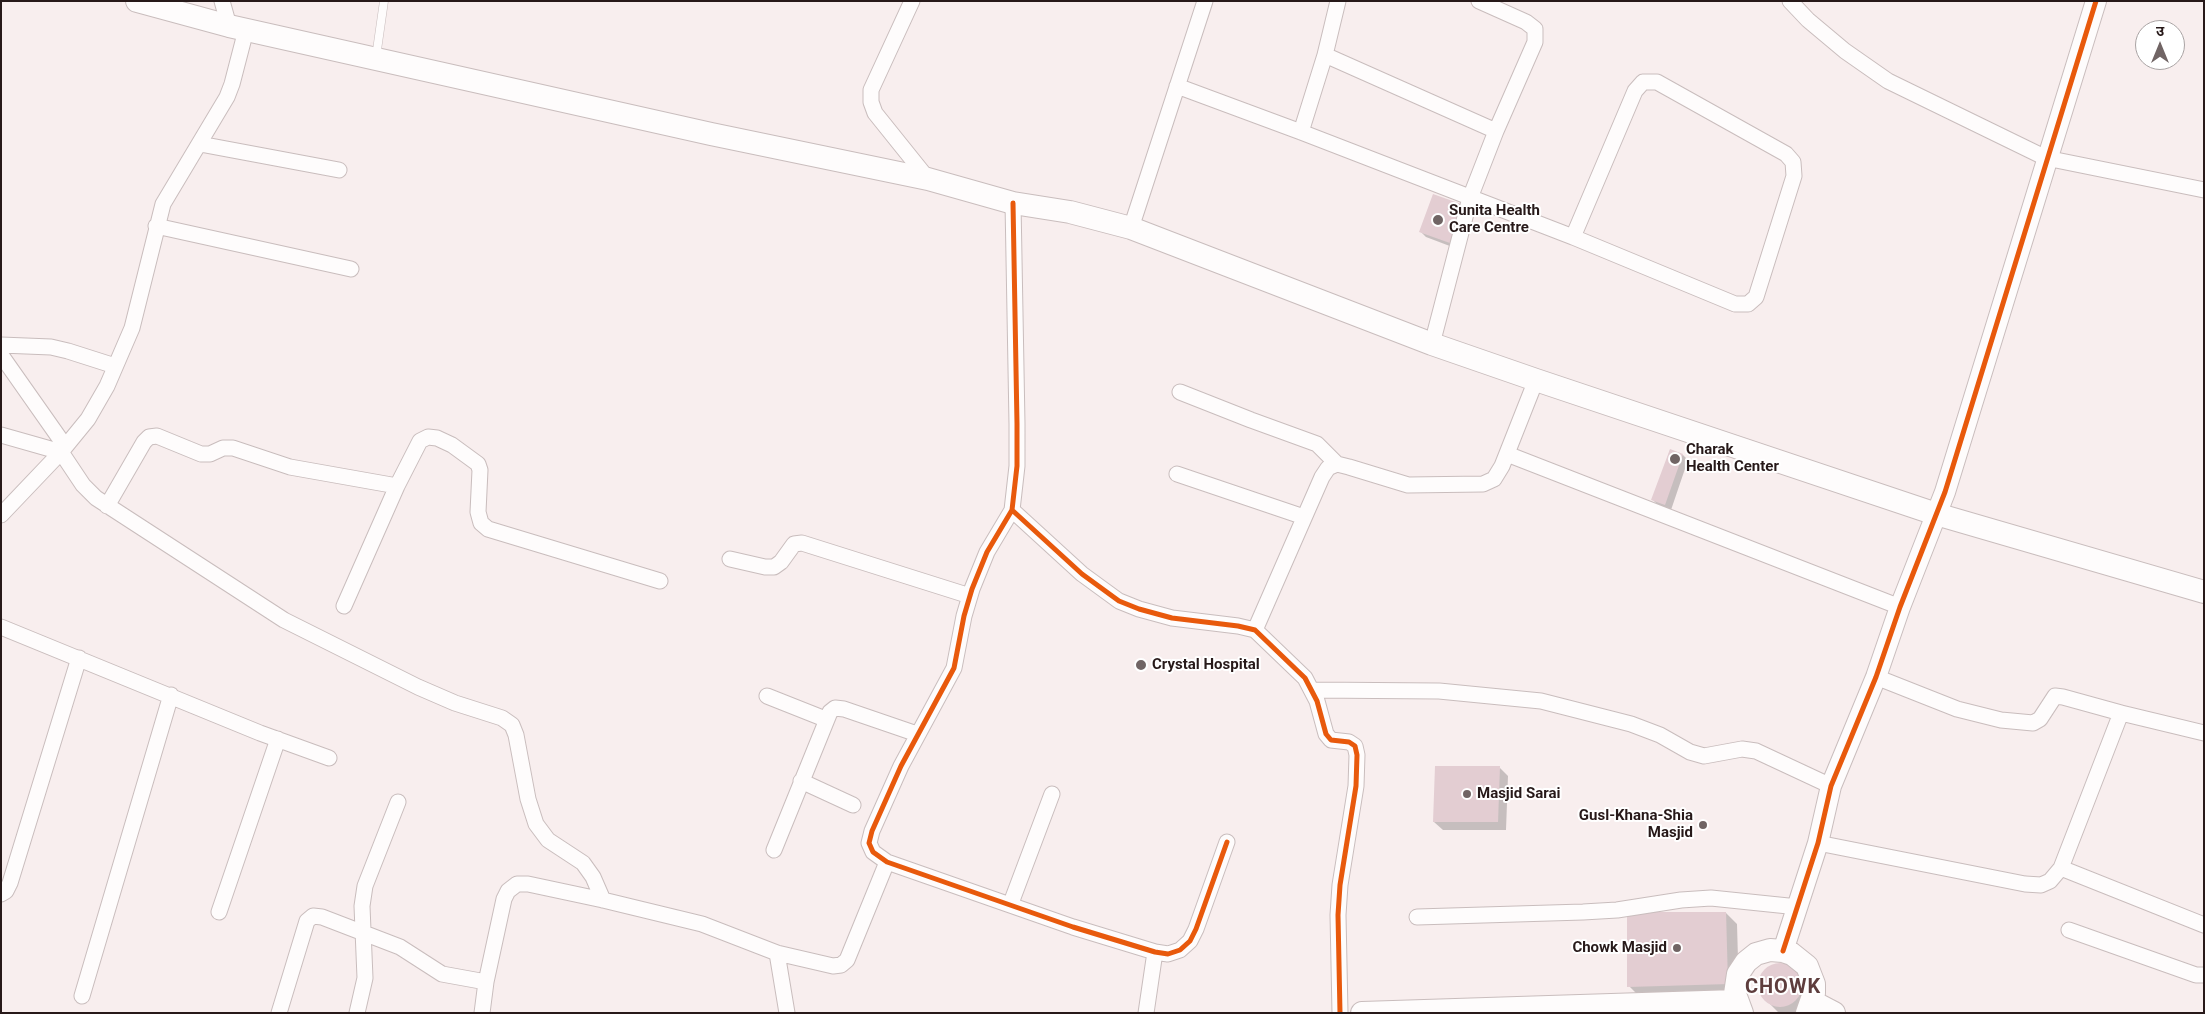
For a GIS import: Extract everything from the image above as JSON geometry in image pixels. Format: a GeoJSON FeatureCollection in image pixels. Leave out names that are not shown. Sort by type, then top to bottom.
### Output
{"type":"FeatureCollection","features":[{"type":"Feature","properties":{"kind":"main road"},"geometry":{"type":"LineString","coordinates":[[137,1],[238,28],[711,134],[928,179],[1013,202],[1070,212],[1131,228],[1432,344],[1536,380],[1936,514],[2204,592]]}},
{"type":"Feature","properties":{"kind":"main road"},"geometry":{"type":"LineString","coordinates":[[1362,1013],[1739,1007],[1735,987],[1738,974],[1746,962],[1763,952],[1783,951],[1800,959],[1812,974],[1814,984],[1810,1008],[1834,1013]]}},
{"type":"Feature","properties":{"kind":"street"},"geometry":{"type":"LineString","coordinates":[[1,515],[63,449],[95,409],[125,347],[134,320],[156,226],[169,191],[200,144],[227,97],[232,84],[238,28],[222,1]]}},
{"type":"Feature","properties":{"kind":"street"},"geometry":{"type":"LineString","coordinates":[[912,1],[870,90],[870,102],[875,113],[928,179]]}},
{"type":"Feature","properties":{"kind":"street"},"geometry":{"type":"LineString","coordinates":[[1131,228],[1205,1]]}},
{"type":"Feature","properties":{"kind":"street"},"geometry":{"type":"LineString","coordinates":[[1301,132],[1325,55],[1338,1]]}},
{"type":"Feature","properties":{"kind":"street"},"geometry":{"type":"LineString","coordinates":[[1432,344],[1470,198],[1535,42],[1535,29],[1526,22],[1479,1]]}},
{"type":"Feature","properties":{"kind":"street"},"geometry":{"type":"LineString","coordinates":[[1790,1],[1808,20],[1845,51],[1888,81],[2046,158],[2204,190]]}},
{"type":"Feature","properties":{"kind":"street"},"geometry":{"type":"LineString","coordinates":[[1783,951],[1818,843],[1831,786],[1876,677],[1900,606],[1948,482],[2046,158],[2096,1]]}},
{"type":"Feature","properties":{"kind":"street"},"geometry":{"type":"LineString","coordinates":[[1325,55],[1496,132]]}},
{"type":"Feature","properties":{"kind":"street"},"geometry":{"type":"LineString","coordinates":[[1177,86],[1470,198],[1735,304],[1748,304],[1756,297],[1794,176],[1793,162],[1786,154],[1657,82],[1643,82],[1635,91],[1572,238]]}},
{"type":"Feature","properties":{"kind":"street"},"geometry":{"type":"LineString","coordinates":[[200,144],[339,170]]}},
{"type":"Feature","properties":{"kind":"street"},"geometry":{"type":"LineString","coordinates":[[1013,202],[1017,424],[1016,482],[1012,510],[987,552],[970,596],[954,668],[901,766],[871,837],[870,843],[873,852],[887,862],[1012,903],[1073,927],[1155,952],[1168,954],[1180,950],[1190,941],[1227,842]]}},
{"type":"Feature","properties":{"kind":"street"},"geometry":{"type":"LineString","coordinates":[[156,226],[351,269]]}},
{"type":"Feature","properties":{"kind":"street"},"geometry":{"type":"LineString","coordinates":[[1,346],[51,347],[68,350],[115,366]]}},
{"type":"Feature","properties":{"kind":"street"},"geometry":{"type":"LineString","coordinates":[[1,355],[63,449],[83,485],[107,506],[284,620],[418,687],[502,718],[512,725],[536,824],[548,840],[583,864],[593,877],[603,900]]}},
{"type":"Feature","properties":{"kind":"street"},"geometry":{"type":"LineString","coordinates":[[1180,392],[1317,444],[1338,464],[1408,485],[1483,484],[1494,479],[1502,466],[1536,380]]}},
{"type":"Feature","properties":{"kind":"street"},"geometry":{"type":"LineString","coordinates":[[1,435],[63,449]]}},
{"type":"Feature","properties":{"kind":"street"},"geometry":{"type":"LineString","coordinates":[[107,506],[149,436],[157,436],[201,454],[210,454],[223,448],[233,448],[290,467],[397,486]]}},
{"type":"Feature","properties":{"kind":"street"},"geometry":{"type":"LineString","coordinates":[[344,606],[397,486],[420,441],[428,437],[437,438],[469,456],[478,464],[480,470],[478,512],[481,523],[488,529],[660,581]]}},
{"type":"Feature","properties":{"kind":"street"},"geometry":{"type":"LineString","coordinates":[[1507,454],[1900,606]]}},
{"type":"Feature","properties":{"kind":"street"},"geometry":{"type":"LineString","coordinates":[[1255,630],[1322,477],[1328,468],[1338,464]]}},
{"type":"Feature","properties":{"kind":"street"},"geometry":{"type":"LineString","coordinates":[[1177,474],[1304,517]]}},
{"type":"Feature","properties":{"kind":"street"},"geometry":{"type":"LineString","coordinates":[[1012,510],[1082,574],[1119,601],[1139,610],[1172,618],[1238,626],[1255,630],[1305,678],[1318,700],[1326,734],[1331,740],[1349,742],[1355,746],[1357,755],[1356,786],[1340,885],[1338,916],[1340,1013]]}},
{"type":"Feature","properties":{"kind":"street"},"geometry":{"type":"LineString","coordinates":[[730,559],[764,567],[774,567],[781,562],[794,544],[802,543],[970,596]]}},
{"type":"Feature","properties":{"kind":"street"},"geometry":{"type":"LineString","coordinates":[[1,627],[329,758]]}},
{"type":"Feature","properties":{"kind":"street"},"geometry":{"type":"LineString","coordinates":[[1,894],[6,891],[10,883],[79,658]]}},
{"type":"Feature","properties":{"kind":"street"},"geometry":{"type":"LineString","coordinates":[[1876,677],[1956,709],[2001,720],[2034,723],[2040,719],[2055,696],[2204,733]]}},
{"type":"Feature","properties":{"kind":"street"},"geometry":{"type":"LineString","coordinates":[[1312,690],[1439,690],[1541,700],[1631,724],[1660,736],[1690,752],[1704,756],[1742,749],[1756,751],[1831,786]]}},
{"type":"Feature","properties":{"kind":"street"},"geometry":{"type":"LineString","coordinates":[[82,996],[170,695]]}},
{"type":"Feature","properties":{"kind":"street"},"geometry":{"type":"LineString","coordinates":[[767,696],[825,719]]}},
{"type":"Feature","properties":{"kind":"street"},"geometry":{"type":"LineString","coordinates":[[774,850],[825,719],[835,708],[844,709],[917,734]]}},
{"type":"Feature","properties":{"kind":"street"},"geometry":{"type":"LineString","coordinates":[[1818,843],[2024,884],[2041,885],[2050,881],[2061,868],[2122,713]]}},
{"type":"Feature","properties":{"kind":"street"},"geometry":{"type":"LineString","coordinates":[[219,912],[278,739]]}},
{"type":"Feature","properties":{"kind":"street"},"geometry":{"type":"LineString","coordinates":[[801,781],[853,805]]}},
{"type":"Feature","properties":{"kind":"street"},"geometry":{"type":"LineString","coordinates":[[1012,903],[1052,794]]}},
{"type":"Feature","properties":{"kind":"street"},"geometry":{"type":"LineString","coordinates":[[357,1013],[365,978],[362,906],[365,886],[398,802]]}},
{"type":"Feature","properties":{"kind":"street"},"geometry":{"type":"LineString","coordinates":[[482,1013],[486,982],[504,899],[508,891],[517,884],[528,884],[603,900],[702,924],[778,953],[832,966],[841,965],[847,960],[887,862]]}},
{"type":"Feature","properties":{"kind":"street"},"geometry":{"type":"LineString","coordinates":[[2061,868],[2204,925]]}},
{"type":"Feature","properties":{"kind":"street"},"geometry":{"type":"LineString","coordinates":[[1417,917],[1617,910],[1681,900],[1711,898],[1798,907]]}},
{"type":"Feature","properties":{"kind":"street"},"geometry":{"type":"LineString","coordinates":[[279,1013],[307,921],[313,916],[322,917],[400,948],[442,974],[486,982]]}},
{"type":"Feature","properties":{"kind":"street"},"geometry":{"type":"LineString","coordinates":[[2068,930],[2196,975],[2204,974]]}},
{"type":"Feature","properties":{"kind":"street"},"geometry":{"type":"LineString","coordinates":[[1146,1013],[1155,952]]}},
{"type":"Feature","properties":{"kind":"street"},"geometry":{"type":"LineString","coordinates":[[778,953],[787,1013]]}},
{"type":"Feature","properties":{"kind":"lane"},"geometry":{"type":"LineString","coordinates":[[376,59],[384,1]]}},
{"type":"Feature","properties":{"kind":"building"},"geometry":{"type":"Polygon","coordinates":[[[1433,194],[1464,205],[1450,243],[1419,232],[1433,194]]]}},
{"type":"Feature","properties":{"kind":"building"},"geometry":{"type":"Polygon","coordinates":[[[1670,449],[1683,454],[1665,505],[1651,500],[1670,449]]]}},
{"type":"Feature","properties":{"kind":"building","name":"Masjid Sarai"},"geometry":{"type":"Polygon","coordinates":[[[1435,766],[1500,766],[1498,822],[1433,822],[1435,766]]]}},
{"type":"Feature","properties":{"kind":"building","name":"Chowk Masjid"},"geometry":{"type":"Polygon","coordinates":[[[1627,912],[1726,912],[1728,984],[1627,987],[1627,912]]]}},
{"type":"Feature","properties":{"kind":"building"},"geometry":{"type":"Polygon","coordinates":[[[1784,963],[1796,969],[1801,976],[1801,994],[1796,1001],[1789,1006],[1776,1007],[1768,1004],[1761,997],[1758,981],[1761,973],[1768,966],[1784,963]]]}},
{"type":"Feature","properties":{"kind":"cycle path"},"geometry":{"type":"LineString","coordinates":[[1783,951],[1818,843],[1831,786],[1876,677],[1900,607],[1945,492],[2096,1]]}},
{"type":"Feature","properties":{"kind":"cycle path"},"geometry":{"type":"LineString","coordinates":[[1013,203],[1017,466],[1012,510],[1082,574],[1119,601],[1139,609],[1172,618],[1238,626],[1255,630],[1305,678],[1317,701],[1326,734],[1331,740],[1349,742],[1355,746],[1357,755],[1356,786],[1340,885],[1338,915],[1340,1013]]}},
{"type":"Feature","properties":{"kind":"cycle path"},"geometry":{"type":"LineString","coordinates":[[1012,510],[987,552],[972,589],[964,616],[954,668],[901,766],[872,831],[869,843],[873,852],[887,862],[1073,927],[1155,952],[1168,954],[1180,950],[1190,941],[1227,842]]}},
{"type":"Feature","properties":{"kind":"place","name":"Sunita Health Care Centre"},"geometry":{"type":"Point","coordinates":[1438,220]}},
{"type":"Feature","properties":{"kind":"place","name":"Charak Health Center"},"geometry":{"type":"Point","coordinates":[1675,459]}},
{"type":"Feature","properties":{"kind":"place","name":"Crystal Hospital"},"geometry":{"type":"Point","coordinates":[1141,665]}},
{"type":"Feature","properties":{"kind":"place","name":"Masjid Sarai"},"geometry":{"type":"Point","coordinates":[1467,794]}},
{"type":"Feature","properties":{"kind":"place","name":"Gusl-Khana-Shia Masjid"},"geometry":{"type":"Point","coordinates":[1703,825]}},
{"type":"Feature","properties":{"kind":"place","name":"Chowk Masjid"},"geometry":{"type":"Point","coordinates":[1677,948]}},
{"type":"Feature","properties":{"kind":"district","name":"CHOWK"},"geometry":{"type":"Point","coordinates":[1783,988]}}]}
